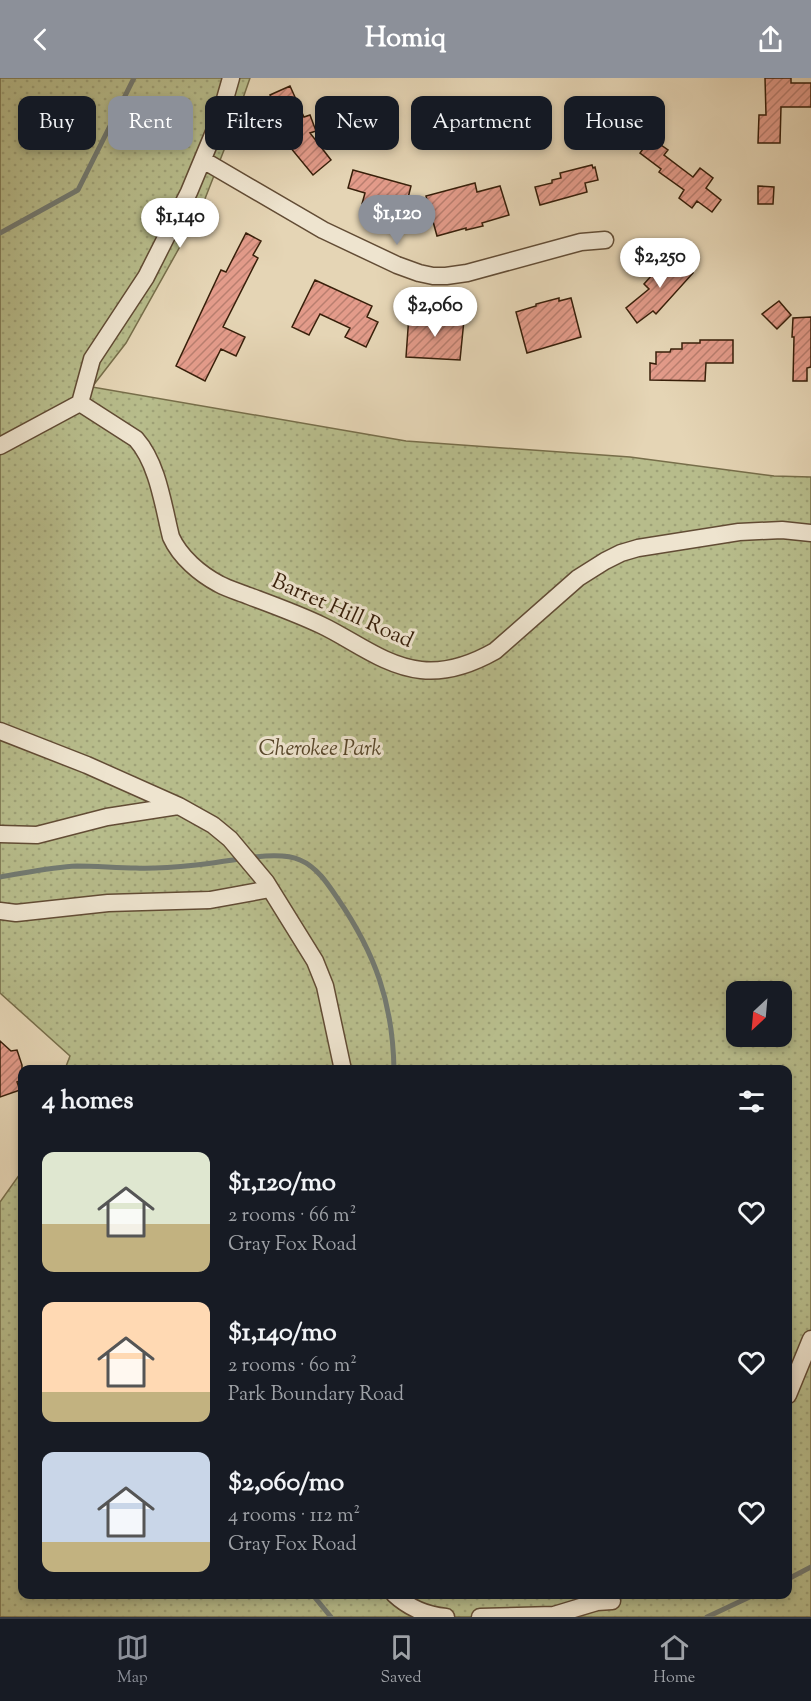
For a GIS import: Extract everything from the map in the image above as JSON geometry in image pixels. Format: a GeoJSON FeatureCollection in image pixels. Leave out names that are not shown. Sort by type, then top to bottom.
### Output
{"type":"FeatureCollection","features":[{"type":"Feature","properties":{"kind":"street"},"geometry":{"type":"LineString","coordinates":[[0,446],[80,403],[92,359],[150,269],[189,192],[219,120],[231,78]]}},
{"type":"Feature","properties":{"kind":"street"},"geometry":{"type":"LineString","coordinates":[[202,160],[323,230],[397,265],[433,276],[467,273],[581,242],[605,240]]}},
{"type":"Feature","properties":{"kind":"street","name":"Barret Hill Road"},"geometry":{"type":"LineString","coordinates":[[80,403],[136,439],[142,447],[151,463],[171,537],[175,546],[188,561],[219,584],[321,625],[394,664],[407,668],[436,670],[466,665],[481,659],[495,651],[578,578],[605,561],[638,548],[739,532],[782,530],[811,533]]}},
{"type":"Feature","properties":{"kind":"street"},"geometry":{"type":"LineString","coordinates":[[0,731],[87,765],[179,806],[213,825],[230,839],[268,886],[315,961],[325,986],[342,1065]]}},
{"type":"Feature","properties":{"kind":"street"},"geometry":{"type":"LineString","coordinates":[[0,834],[36,834],[107,817],[179,806]]}},
{"type":"Feature","properties":{"kind":"street"},"geometry":{"type":"LineString","coordinates":[[0,911],[16,914],[108,903],[210,900],[268,886]]}},
{"type":"Feature","properties":{"kind":"street"},"geometry":{"type":"LineString","coordinates":[[792,1385],[811,1339]]}},
{"type":"Feature","properties":{"kind":"street"},"geometry":{"type":"LineString","coordinates":[[401,1599],[419,1612],[446,1617]]}},
{"type":"Feature","properties":{"kind":"street"},"geometry":{"type":"LineString","coordinates":[[480,1617],[557,1616],[597,1602],[615,1604]]}},
{"type":"Feature","properties":{"kind":"green space","name":"Cherokee Park"},"geometry":{"type":"Polygon","coordinates":[[[0,78],[250,78],[244,96],[205,96],[205,150],[224,150],[201,209],[126,343],[92,387],[406,441],[630,457],[774,476],[811,477],[811,1617],[0,1617],[0,1202],[18,1177],[18,1599],[792,1599],[792,1065],[67,1065],[70,1056],[0,993],[0,78]]]}},
{"type":"Feature","properties":{"kind":"building"},"geometry":{"type":"Polygon","coordinates":[[[765,78],[791,78],[791,83],[811,83],[811,107],[781,107],[780,143],[758,143],[759,115],[766,115],[765,78]]]}},
{"type":"Feature","properties":{"kind":"building"},"geometry":{"type":"Polygon","coordinates":[[[290,86],[295,96],[270,96],[290,86]]]}},
{"type":"Feature","properties":{"kind":"building"},"geometry":{"type":"Polygon","coordinates":[[[303,115],[304,117],[310,115],[315,128],[315,131],[310,133],[315,139],[315,150],[323,150],[331,160],[313,175],[292,150],[303,150],[303,115]]]}},
{"type":"Feature","properties":{"kind":"building"},"geometry":{"type":"Polygon","coordinates":[[[665,148],[668,150],[664,155],[693,177],[700,168],[713,178],[706,188],[721,200],[712,212],[697,201],[692,208],[679,198],[684,190],[659,172],[661,169],[640,153],[642,150],[665,150],[665,148]]]}},
{"type":"Feature","properties":{"kind":"building"},"geometry":{"type":"Polygon","coordinates":[[[592,165],[593,168],[595,167],[598,180],[585,183],[587,192],[540,205],[535,187],[561,178],[560,173],[592,165]]]}},
{"type":"Feature","properties":{"kind":"building"},"geometry":{"type":"Polygon","coordinates":[[[353,170],[411,186],[407,202],[414,200],[408,221],[374,211],[378,208],[362,204],[365,193],[348,188],[353,170]]]}},
{"type":"Feature","properties":{"kind":"building"},"geometry":{"type":"Polygon","coordinates":[[[475,183],[477,192],[500,186],[509,215],[482,223],[483,226],[437,236],[426,196],[475,183]]]}},
{"type":"Feature","properties":{"kind":"building"},"geometry":{"type":"Polygon","coordinates":[[[758,186],[774,187],[773,204],[758,204],[758,186]]]}},
{"type":"Feature","properties":{"kind":"building"},"geometry":{"type":"Polygon","coordinates":[[[246,233],[261,241],[253,255],[258,258],[223,327],[245,337],[236,356],[221,349],[205,381],[176,366],[221,270],[226,272],[246,233]]]}},
{"type":"Feature","properties":{"kind":"building"},"geometry":{"type":"Polygon","coordinates":[[[668,257],[693,273],[656,314],[653,311],[637,323],[626,308],[649,289],[644,284],[668,257]]]}},
{"type":"Feature","properties":{"kind":"building"},"geometry":{"type":"Polygon","coordinates":[[[315,280],[372,306],[367,317],[378,322],[366,347],[345,337],[350,328],[320,314],[309,335],[292,327],[315,280]]]}},
{"type":"Feature","properties":{"kind":"building"},"geometry":{"type":"Polygon","coordinates":[[[559,298],[559,301],[571,298],[581,337],[527,353],[516,312],[559,298]]]}},
{"type":"Feature","properties":{"kind":"building"},"geometry":{"type":"Polygon","coordinates":[[[779,301],[791,315],[777,329],[762,314],[779,301]]]}},
{"type":"Feature","properties":{"kind":"building"},"geometry":{"type":"Polygon","coordinates":[[[409,315],[464,320],[460,360],[406,357],[409,315]]]}},
{"type":"Feature","properties":{"kind":"building"},"geometry":{"type":"Polygon","coordinates":[[[811,317],[811,367],[807,368],[807,381],[793,381],[793,318],[811,317]]]}},
{"type":"Feature","properties":{"kind":"building"},"geometry":{"type":"Polygon","coordinates":[[[700,340],[733,340],[733,363],[706,363],[705,381],[650,380],[650,363],[656,364],[656,352],[682,349],[682,343],[700,343],[700,340]]]}},
{"type":"Feature","properties":{"kind":"building"},"geometry":{"type":"Polygon","coordinates":[[[0,1041],[11,1051],[17,1050],[22,1065],[18,1065],[18,1091],[0,1097],[0,1041]]]}},
{"type":"Feature","properties":{"kind":"waterway"},"geometry":{"type":"LineString","coordinates":[[0,233],[78,190],[134,78]]}},
{"type":"Feature","properties":{"kind":"waterway"},"geometry":{"type":"LineString","coordinates":[[0,877],[77,866],[166,868],[264,856],[290,857],[300,860],[317,871],[330,888],[351,919],[372,959],[386,1001],[394,1065]]}},
{"type":"Feature","properties":{"kind":"waterway"},"geometry":{"type":"LineString","coordinates":[[792,1577],[811,1567]]}},
{"type":"Feature","properties":{"kind":"waterway"},"geometry":{"type":"LineString","coordinates":[[316,1599],[331,1617]]}},
{"type":"Feature","properties":{"kind":"waterway"},"geometry":{"type":"LineString","coordinates":[[707,1617],[745,1599]]}}]}
